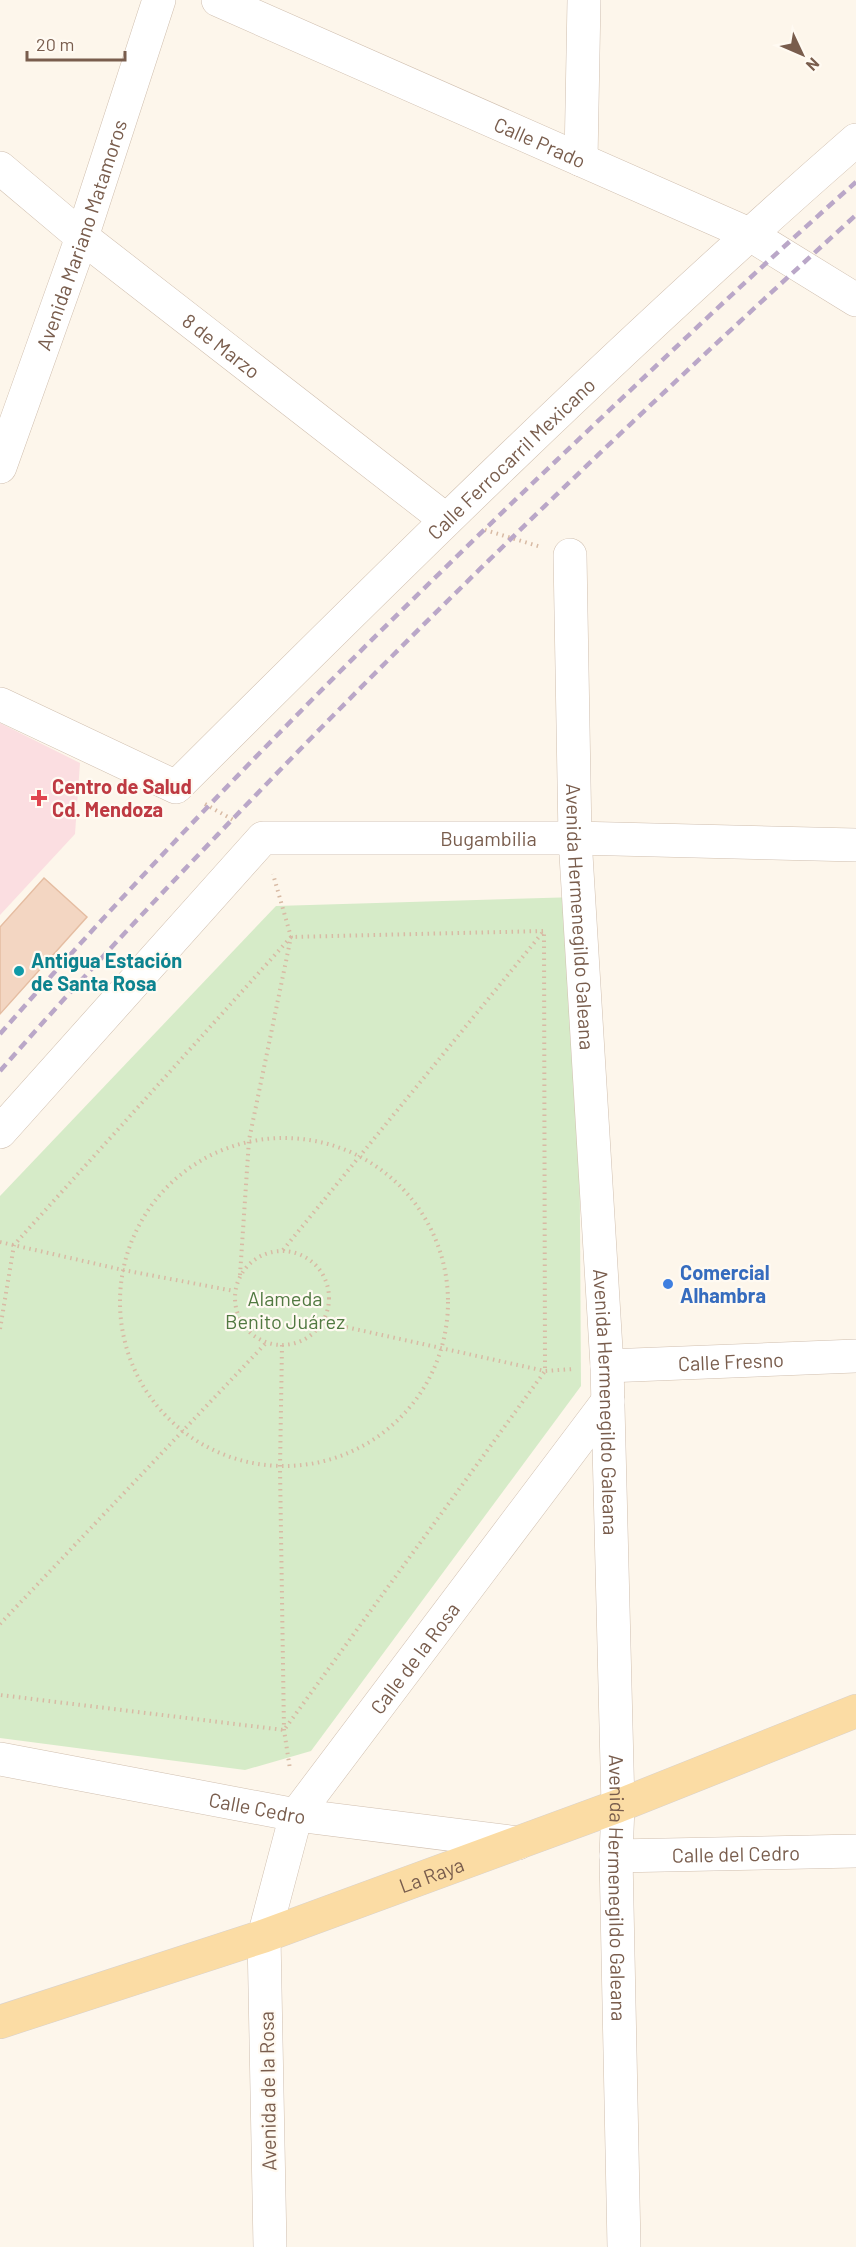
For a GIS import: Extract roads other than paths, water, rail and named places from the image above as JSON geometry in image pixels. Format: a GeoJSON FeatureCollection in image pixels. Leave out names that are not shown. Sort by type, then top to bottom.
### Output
{"type":"FeatureCollection","features":[{"type":"Feature","properties":{"kind":"main road","name":"La Raya"},"geometry":{"type":"LineString","coordinates":[[0,2022],[264,1936],[618,1806],[856,1711]]}},
{"type":"Feature","properties":{"kind":"street","name":"Avenida Mariano Matamoros"},"geometry":{"type":"LineString","coordinates":[[0,467],[81,237],[159,0]]}},
{"type":"Feature","properties":{"kind":"street","name":"Calle Prado"},"geometry":{"type":"LineString","coordinates":[[218,0],[749,234],[856,300]]}},
{"type":"Feature","properties":{"kind":"street"},"geometry":{"type":"LineString","coordinates":[[581,160],[584,0]]}},
{"type":"Feature","properties":{"kind":"street","name":"Calle Ferrocarril Mexicano"},"geometry":{"type":"LineString","coordinates":[[0,704],[176,787],[445,519],[749,234],[856,140]]}},
{"type":"Feature","properties":{"kind":"street","name":"8 de Marzo"},"geometry":{"type":"LineString","coordinates":[[0,168],[81,237],[445,519]]}},
{"type":"Feature","properties":{"kind":"street","name":"Avenida Hermenegildo Galeana"},"geometry":{"type":"LineString","coordinates":[[570,555],[575,838],[607,1366],[618,1806],[616,1856],[624,2247]]}},
{"type":"Feature","properties":{"kind":"street","name":"Bugambilia"},"geometry":{"type":"LineString","coordinates":[[0,1132],[263,838],[575,838],[856,845]]}},
{"type":"Feature","properties":{"kind":"street","name":"Calle Fresno"},"geometry":{"type":"LineString","coordinates":[[607,1366],[856,1356]]}},
{"type":"Feature","properties":{"kind":"street","name":"Calle de la Rosa"},"geometry":{"type":"LineString","coordinates":[[264,1936],[296,1815],[608,1401]]}},
{"type":"Feature","properties":{"kind":"street","name":"Calle Cedro"},"geometry":{"type":"LineString","coordinates":[[0,1759],[296,1815],[518,1843]]}},
{"type":"Feature","properties":{"kind":"street","name":"Calle del Cedro"},"geometry":{"type":"LineString","coordinates":[[616,1856],[856,1851]]}},
{"type":"Feature","properties":{"kind":"street","name":"Avenida de la Rosa"},"geometry":{"type":"LineString","coordinates":[[264,1936],[270,2247]]}},
{"type":"Feature","properties":{"kind":"railway"},"geometry":{"type":"LineString","coordinates":[[0,1034],[134,885],[343,669],[632,389],[856,182]]}},
{"type":"Feature","properties":{"kind":"railway"},"geometry":{"type":"LineString","coordinates":[[0,1071],[175,880],[422,626],[637,418],[856,215]]}},
{"type":"Feature","properties":{"kind":"place","name":"Centro de Salud Cd. Mendoza"},"geometry":{"type":"Point","coordinates":[39,798]}},
{"type":"Feature","properties":{"kind":"place","name":"Antigua Estación de Santa Rosa"},"geometry":{"type":"Point","coordinates":[19,971]}},
{"type":"Feature","properties":{"kind":"place","name":"Comercial Alhambra"},"geometry":{"type":"Point","coordinates":[668,1284]}},
{"type":"Feature","properties":{"kind":"park label","name":"Alameda Benito Juárez"},"geometry":{"type":"Point","coordinates":[285,1310]}}]}
